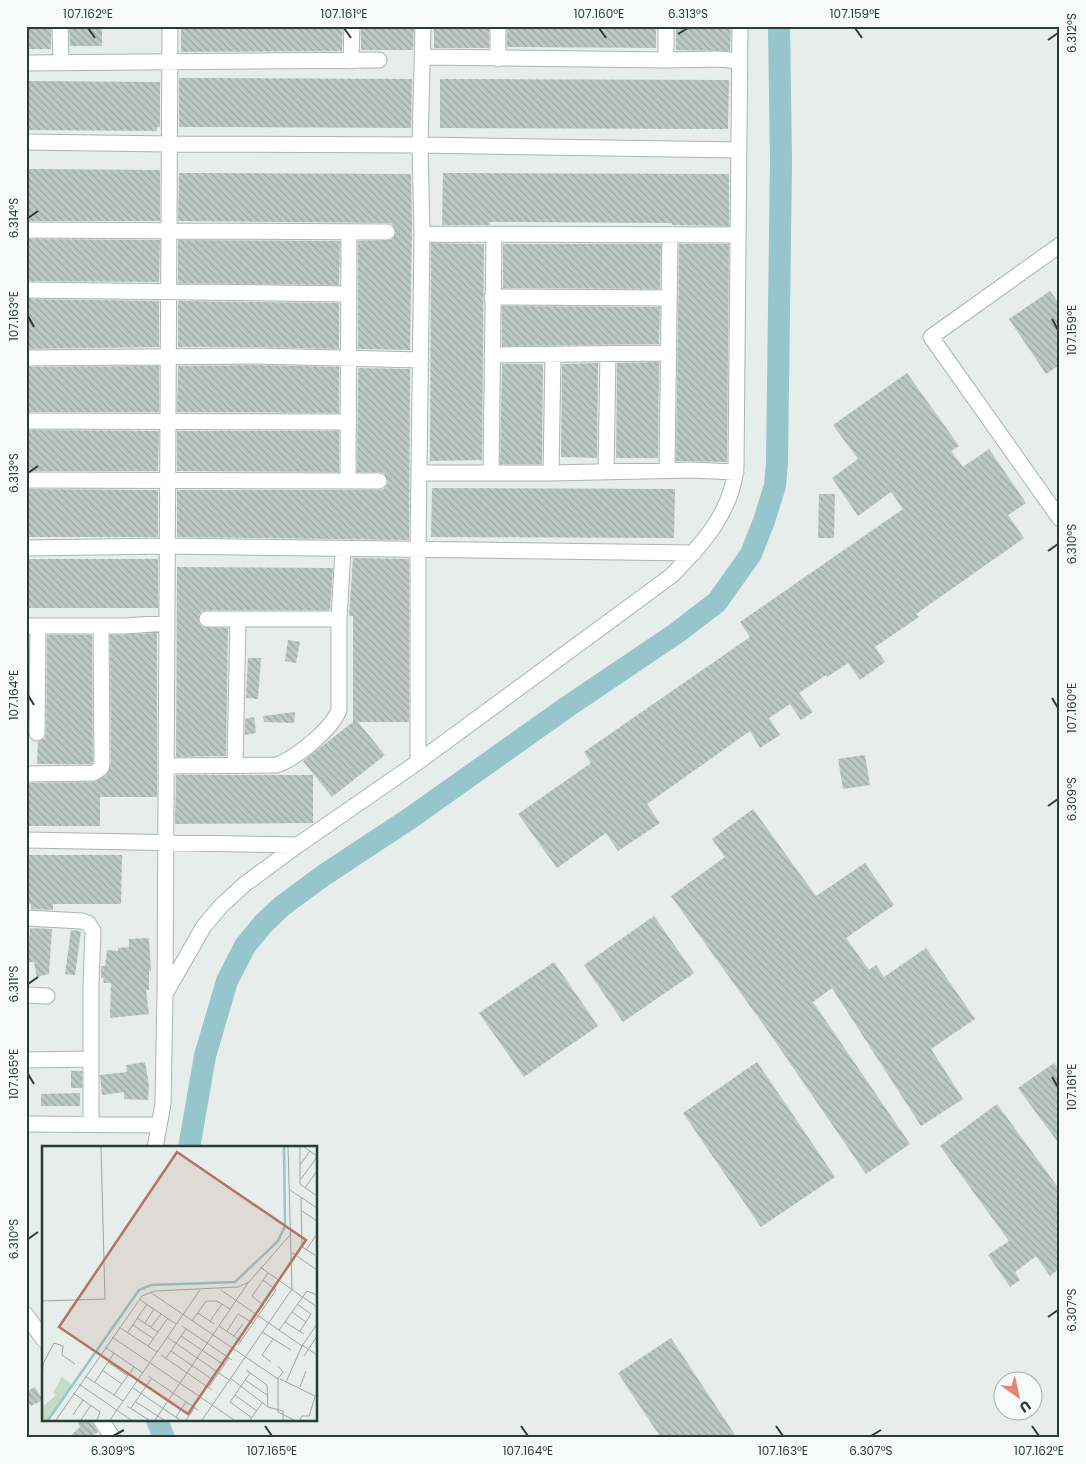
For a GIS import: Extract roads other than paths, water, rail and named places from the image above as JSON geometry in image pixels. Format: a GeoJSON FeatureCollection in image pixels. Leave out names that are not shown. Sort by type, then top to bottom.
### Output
{"type":"FeatureCollection","features":[{"type":"Feature","properties":{"kind":"street"},"geometry":{"type":"LineString","coordinates":[[60,26],[61,62]]}},
{"type":"Feature","properties":{"kind":"street"},"geometry":{"type":"LineString","coordinates":[[155,1146],[162,1104],[165,994],[170,26]]}},
{"type":"Feature","properties":{"kind":"street"},"geometry":{"type":"LineString","coordinates":[[351,60],[352,26]]}},
{"type":"Feature","properties":{"kind":"street"},"geometry":{"type":"LineString","coordinates":[[418,762],[418,549],[422,234],[420,144],[423,26]]}},
{"type":"Feature","properties":{"kind":"street"},"geometry":{"type":"LineString","coordinates":[[498,26],[498,59]]}},
{"type":"Feature","properties":{"kind":"street"},"geometry":{"type":"LineString","coordinates":[[666,26],[666,60]]}},
{"type":"Feature","properties":{"kind":"street"},"geometry":{"type":"LineString","coordinates":[[165,994],[204,926],[222,905],[245,884],[418,762],[671,576],[707,538],[718,520],[728,498],[736,472],[740,26]]}},
{"type":"Feature","properties":{"kind":"street"},"geometry":{"type":"LineString","coordinates":[[422,57],[720,59],[739,61]]}},
{"type":"Feature","properties":{"kind":"street"},"geometry":{"type":"LineString","coordinates":[[26,62],[379,60]]}},
{"type":"Feature","properties":{"kind":"street"},"geometry":{"type":"LineString","coordinates":[[26,142],[420,144],[739,150]]}},
{"type":"Feature","properties":{"kind":"street"},"geometry":{"type":"LineString","coordinates":[[26,230],[387,232]]}},
{"type":"Feature","properties":{"kind":"street"},"geometry":{"type":"LineString","coordinates":[[348,481],[349,232]]}},
{"type":"Feature","properties":{"kind":"street"},"geometry":{"type":"LineString","coordinates":[[422,234],[738,235]]}},
{"type":"Feature","properties":{"kind":"street"},"geometry":{"type":"LineString","coordinates":[[491,472],[494,234]]}},
{"type":"Feature","properties":{"kind":"street"},"geometry":{"type":"LineString","coordinates":[[667,470],[670,235]]}},
{"type":"Feature","properties":{"kind":"street"},"geometry":{"type":"LineString","coordinates":[[1060,245],[931,336],[1060,519]]}},
{"type":"Feature","properties":{"kind":"street"},"geometry":{"type":"LineString","coordinates":[[26,290],[348,294]]}},
{"type":"Feature","properties":{"kind":"street"},"geometry":{"type":"LineString","coordinates":[[492,297],[669,298]]}},
{"type":"Feature","properties":{"kind":"street"},"geometry":{"type":"LineString","coordinates":[[551,473],[553,354]]}},
{"type":"Feature","properties":{"kind":"street"},"geometry":{"type":"LineString","coordinates":[[606,472],[608,354]]}},
{"type":"Feature","properties":{"kind":"street"},"geometry":{"type":"LineString","coordinates":[[492,355],[669,354]]}},
{"type":"Feature","properties":{"kind":"street"},"geometry":{"type":"LineString","coordinates":[[26,358],[257,356],[421,360]]}},
{"type":"Feature","properties":{"kind":"street"},"geometry":{"type":"LineString","coordinates":[[26,422],[348,422]]}},
{"type":"Feature","properties":{"kind":"street"},"geometry":{"type":"LineString","coordinates":[[420,473],[551,473],[667,470],[736,472]]}},
{"type":"Feature","properties":{"kind":"street"},"geometry":{"type":"LineString","coordinates":[[26,480],[379,481]]}},
{"type":"Feature","properties":{"kind":"street"},"geometry":{"type":"LineString","coordinates":[[26,548],[167,546],[694,553]]}},
{"type":"Feature","properties":{"kind":"street"},"geometry":{"type":"LineString","coordinates":[[166,766],[277,765],[302,751],[336,719],[339,710],[339,618],[343,549]]}},
{"type":"Feature","properties":{"kind":"street"},"geometry":{"type":"LineString","coordinates":[[207,620],[339,618]]}},
{"type":"Feature","properties":{"kind":"street"},"geometry":{"type":"LineString","coordinates":[[235,765],[238,619]]}},
{"type":"Feature","properties":{"kind":"street"},"geometry":{"type":"LineString","coordinates":[[37,733],[32,709],[32,626],[101,626],[167,623]]}},
{"type":"Feature","properties":{"kind":"street"},"geometry":{"type":"LineString","coordinates":[[26,774],[94,773],[101,768],[101,626]]}},
{"type":"Feature","properties":{"kind":"street"},"geometry":{"type":"LineString","coordinates":[[26,840],[298,845]]}},
{"type":"Feature","properties":{"kind":"street"},"geometry":{"type":"LineString","coordinates":[[26,918],[82,921],[88,924],[93,931],[91,1124]]}},
{"type":"Feature","properties":{"kind":"street"},"geometry":{"type":"LineString","coordinates":[[26,995],[46,996]]}},
{"type":"Feature","properties":{"kind":"street"},"geometry":{"type":"LineString","coordinates":[[26,1060],[91,1059]]}},
{"type":"Feature","properties":{"kind":"street"},"geometry":{"type":"LineString","coordinates":[[26,1124],[159,1125]]}},
{"type":"Feature","properties":{"kind":"street"},"geometry":{"type":"LineString","coordinates":[[26,1315],[37,1336]]}},
{"type":"Feature","properties":{"kind":"waterway"},"geometry":{"type":"LineString","coordinates":[[189,1146],[205,1056],[227,981],[245,946],[263,924],[282,906],[324,875],[409,819],[567,707],[678,632],[717,602],[751,554],[775,486],[777,462],[781,160],[779,26]]}},
{"type":"Feature","properties":{"kind":"waterway"},"geometry":{"type":"LineString","coordinates":[[158,1422],[164,1438]]}}]}
